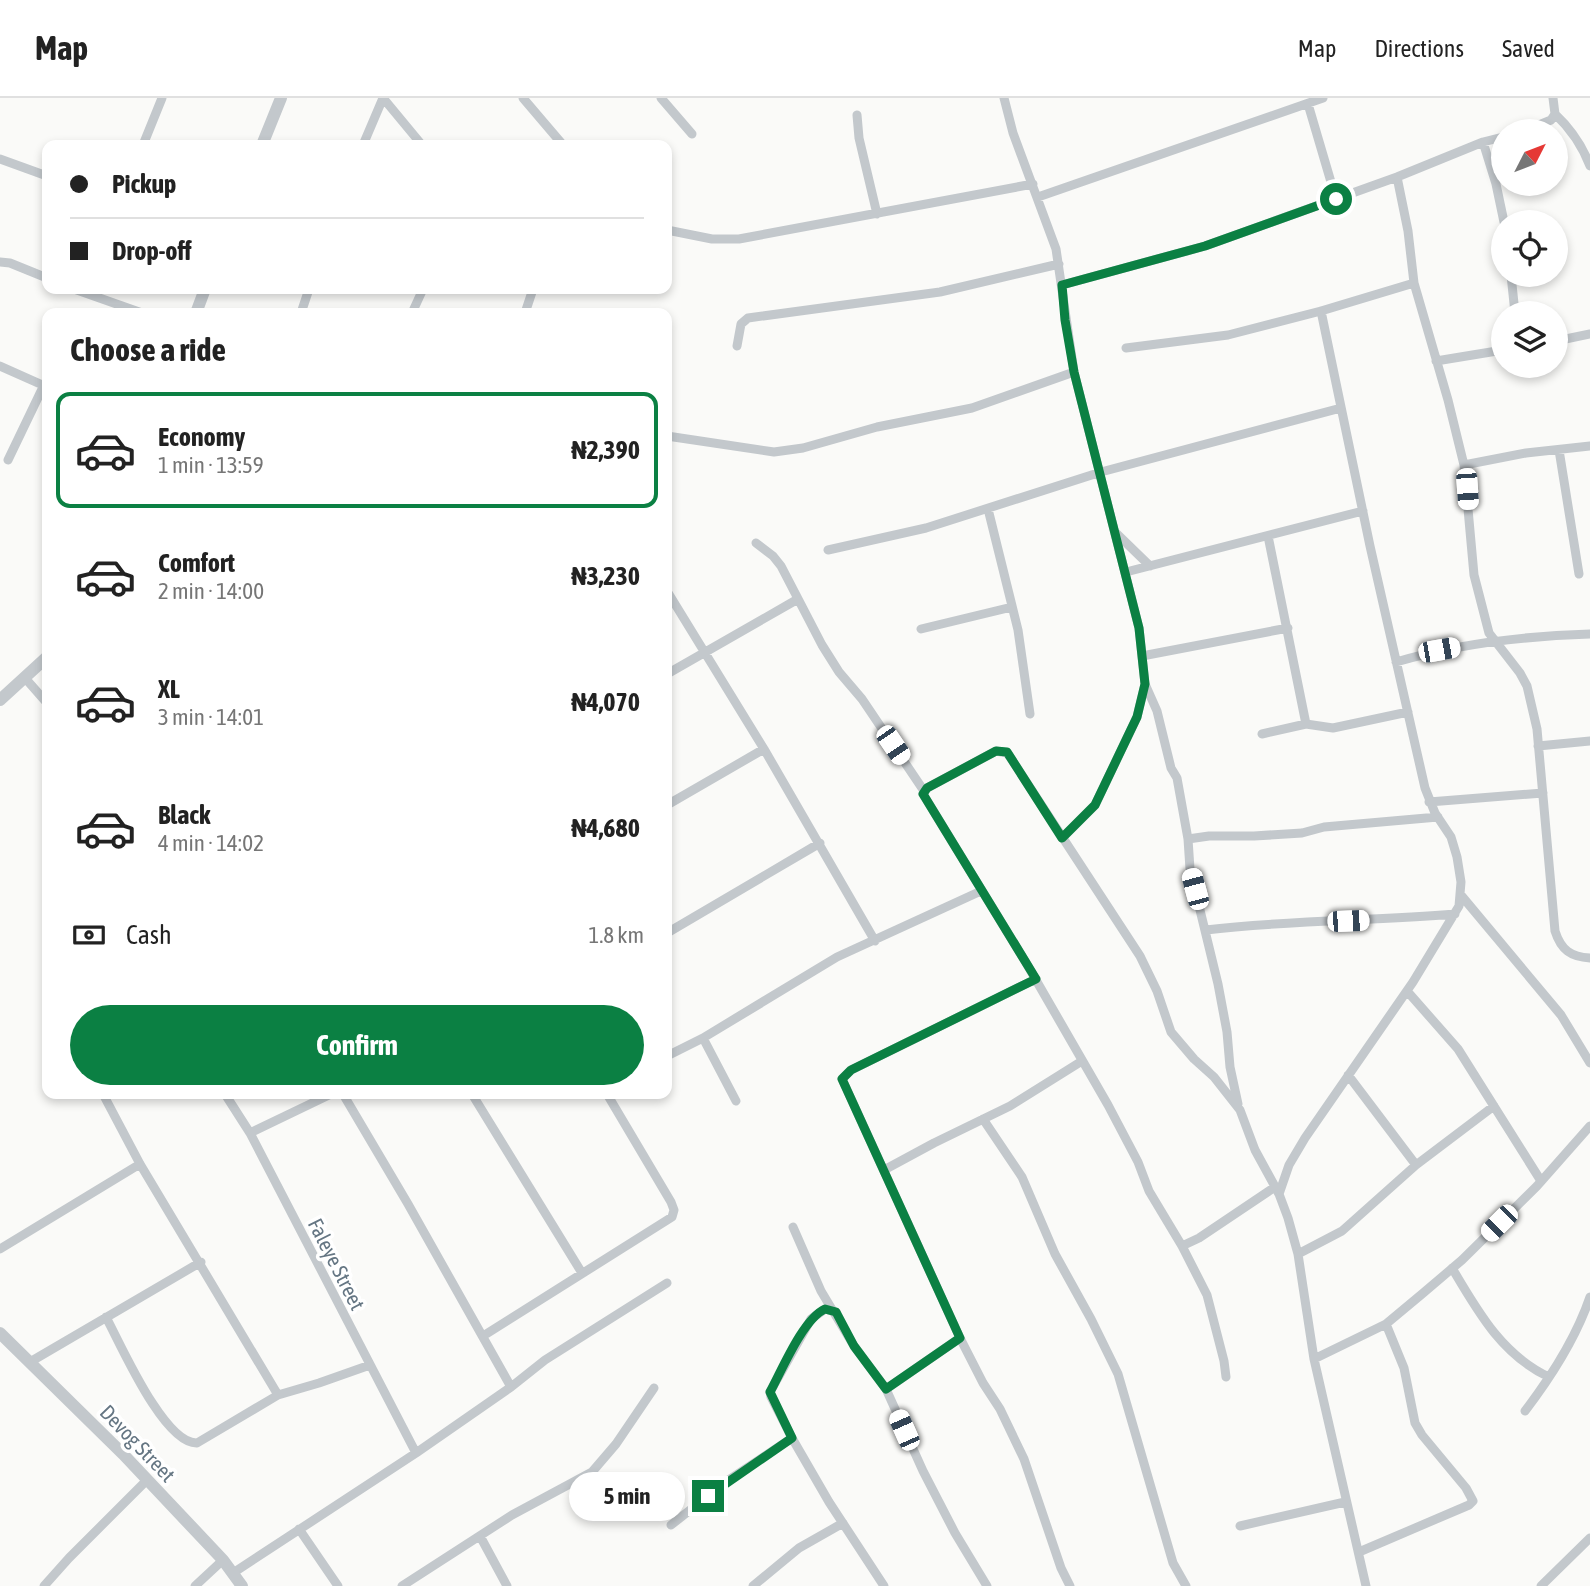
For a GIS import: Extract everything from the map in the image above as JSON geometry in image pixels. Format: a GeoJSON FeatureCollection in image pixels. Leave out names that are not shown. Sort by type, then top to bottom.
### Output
{"type":"FeatureCollection","features":[{"type":"Feature","properties":{"kind":"street"},"geometry":{"type":"LineString","coordinates":[[145,140],[162,98]]}},
{"type":"Feature","properties":{"kind":"street"},"geometry":{"type":"LineString","coordinates":[[264,140],[281,98]]}},
{"type":"Feature","properties":{"kind":"street"},"geometry":{"type":"LineString","coordinates":[[365,140],[383,98],[418,140]]}},
{"type":"Feature","properties":{"kind":"street"},"geometry":{"type":"LineString","coordinates":[[523,98],[559,140]]}},
{"type":"Feature","properties":{"kind":"street"},"geometry":{"type":"LineString","coordinates":[[661,98],[692,134]]}},
{"type":"Feature","properties":{"kind":"street"},"geometry":{"type":"LineString","coordinates":[[1004,98],[1013,133],[1056,249],[1074,372],[1139,628],[1145,684],[1157,711],[1171,768],[1177,778],[1188,839],[1190,869],[1227,1032],[1230,1067],[1240,1110],[1255,1150],[1288,1218],[1298,1254],[1314,1359],[1366,1586]]}},
{"type":"Feature","properties":{"kind":"street"},"geometry":{"type":"LineString","coordinates":[[1038,197],[1323,98]]}},
{"type":"Feature","properties":{"kind":"street"},"geometry":{"type":"LineString","coordinates":[[1553,98],[1555,114],[1583,147],[1590,166]]}},
{"type":"Feature","properties":{"kind":"street"},"geometry":{"type":"LineString","coordinates":[[1308,104],[1336,199]]}},
{"type":"Feature","properties":{"kind":"street"},"geometry":{"type":"LineString","coordinates":[[1552,119],[1555,114]]}},
{"type":"Feature","properties":{"kind":"street"},"geometry":{"type":"LineString","coordinates":[[857,115],[859,138],[877,214]]}},
{"type":"Feature","properties":{"kind":"street"},"geometry":{"type":"LineString","coordinates":[[1062,285],[1205,246],[1491,140]]}},
{"type":"Feature","properties":{"kind":"street"},"geometry":{"type":"LineString","coordinates":[[1483,142],[1501,210]]}},
{"type":"Feature","properties":{"kind":"street"},"geometry":{"type":"LineString","coordinates":[[0,159],[42,174]]}},
{"type":"Feature","properties":{"kind":"street"},"geometry":{"type":"LineString","coordinates":[[1397,177],[1408,231],[1414,283],[1464,465],[1474,575],[1487,628],[1527,685],[1537,729],[1555,930],[1561,945],[1568,953],[1576,957],[1590,958]]}},
{"type":"Feature","properties":{"kind":"street"},"geometry":{"type":"LineString","coordinates":[[672,231],[712,239],[739,239],[1033,184]]}},
{"type":"Feature","properties":{"kind":"street"},"geometry":{"type":"LineString","coordinates":[[0,262],[42,276]]}},
{"type":"Feature","properties":{"kind":"street"},"geometry":{"type":"LineString","coordinates":[[737,345],[741,324],[748,318],[940,292],[1059,264]]}},
{"type":"Feature","properties":{"kind":"street"},"geometry":{"type":"LineString","coordinates":[[1126,348],[1228,335],[1414,283]]}},
{"type":"Feature","properties":{"kind":"street"},"geometry":{"type":"LineString","coordinates":[[88,294],[128,308]]}},
{"type":"Feature","properties":{"kind":"street"},"geometry":{"type":"LineString","coordinates":[[1182,1246],[1277,1191],[1289,1165],[1407,991],[1459,906],[1457,857],[1451,837],[1429,802],[1396,662],[1321,311]]}},
{"type":"Feature","properties":{"kind":"street"},"geometry":{"type":"LineString","coordinates":[[1568,339],[1590,334]]}},
{"type":"Feature","properties":{"kind":"street"},"geometry":{"type":"LineString","coordinates":[[1436,361],[1491,352]]}},
{"type":"Feature","properties":{"kind":"street"},"geometry":{"type":"LineString","coordinates":[[0,366],[42,384]]}},
{"type":"Feature","properties":{"kind":"street"},"geometry":{"type":"LineString","coordinates":[[672,437],[774,452],[803,448],[877,427],[972,408],[1074,372]]}},
{"type":"Feature","properties":{"kind":"street"},"geometry":{"type":"LineString","coordinates":[[8,460],[42,394]]}},
{"type":"Feature","properties":{"kind":"street"},"geometry":{"type":"LineString","coordinates":[[828,550],[926,528],[1101,472],[1341,408]]}},
{"type":"Feature","properties":{"kind":"street"},"geometry":{"type":"LineString","coordinates":[[1464,465],[1526,453],[1590,446]]}},
{"type":"Feature","properties":{"kind":"street"},"geometry":{"type":"LineString","coordinates":[[1559,450],[1579,574]]}},
{"type":"Feature","properties":{"kind":"street"},"geometry":{"type":"LineString","coordinates":[[988,509],[1025,666],[1030,714]]}},
{"type":"Feature","properties":{"kind":"street"},"geometry":{"type":"LineString","coordinates":[[1126,572],[1363,511]]}},
{"type":"Feature","properties":{"kind":"street"},"geometry":{"type":"LineString","coordinates":[[1114,530],[1150,566]]}},
{"type":"Feature","properties":{"kind":"street"},"geometry":{"type":"LineString","coordinates":[[1268,536],[1306,724]]}},
{"type":"Feature","properties":{"kind":"street"},"geometry":{"type":"LineString","coordinates":[[756,543],[774,556],[839,672],[862,699],[924,791],[923,794],[1036,979],[1108,1105],[1138,1163],[1149,1191],[1182,1246],[1206,1295],[1226,1377]]}},
{"type":"Feature","properties":{"kind":"street"},"geometry":{"type":"LineString","coordinates":[[672,599],[764,748],[875,941]]}},
{"type":"Feature","properties":{"kind":"street"},"geometry":{"type":"LineString","coordinates":[[672,671],[798,599]]}},
{"type":"Feature","properties":{"kind":"street"},"geometry":{"type":"LineString","coordinates":[[921,629],[1012,607]]}},
{"type":"Feature","properties":{"kind":"street"},"geometry":{"type":"LineString","coordinates":[[1142,656],[1288,628]]}},
{"type":"Feature","properties":{"kind":"street"},"geometry":{"type":"LineString","coordinates":[[1396,662],[1439,650],[1494,640],[1590,634]]}},
{"type":"Feature","properties":{"kind":"street"},"geometry":{"type":"LineString","coordinates":[[2,694],[42,662]]}},
{"type":"Feature","properties":{"kind":"street"},"geometry":{"type":"LineString","coordinates":[[25,678],[42,697]]}},
{"type":"Feature","properties":{"kind":"street"},"geometry":{"type":"LineString","coordinates":[[1062,838],[1095,805],[1137,717],[1145,684]]}},
{"type":"Feature","properties":{"kind":"street"},"geometry":{"type":"LineString","coordinates":[[1262,734],[1306,724],[1333,728],[1408,712]]}},
{"type":"Feature","properties":{"kind":"street"},"geometry":{"type":"LineString","coordinates":[[1538,746],[1590,741]]}},
{"type":"Feature","properties":{"kind":"street"},"geometry":{"type":"LineString","coordinates":[[672,802],[764,748]]}},
{"type":"Feature","properties":{"kind":"street"},"geometry":{"type":"LineString","coordinates":[[924,791],[1000,750],[1007,752],[1140,956],[1157,991],[1171,1032],[1214,1077],[1240,1110]]}},
{"type":"Feature","properties":{"kind":"street"},"geometry":{"type":"LineString","coordinates":[[1429,802],[1543,793]]}},
{"type":"Feature","properties":{"kind":"street"},"geometry":{"type":"LineString","coordinates":[[1188,839],[1302,833],[1324,827],[1438,817]]}},
{"type":"Feature","properties":{"kind":"street"},"geometry":{"type":"LineString","coordinates":[[672,930],[820,843]]}},
{"type":"Feature","properties":{"kind":"street"},"geometry":{"type":"LineString","coordinates":[[672,1054],[703,1038],[837,957],[981,891]]}},
{"type":"Feature","properties":{"kind":"street"},"geometry":{"type":"LineString","coordinates":[[1460,894],[1561,1015],[1590,1063]]}},
{"type":"Feature","properties":{"kind":"street"},"geometry":{"type":"LineString","coordinates":[[1206,930],[1269,923],[1455,914]]}},
{"type":"Feature","properties":{"kind":"street"},"geometry":{"type":"LineString","coordinates":[[1036,979],[851,1070],[842,1079],[960,1338],[1000,1409],[1024,1459],[1060,1568],[1070,1586]]}},
{"type":"Feature","properties":{"kind":"street"},"geometry":{"type":"LineString","coordinates":[[1407,991],[1458,1049],[1541,1181]]}},
{"type":"Feature","properties":{"kind":"street"},"geometry":{"type":"LineString","coordinates":[[703,1038],[736,1101]]}},
{"type":"Feature","properties":{"kind":"street"},"geometry":{"type":"LineString","coordinates":[[884,1170],[1010,1106],[1082,1061]]}},
{"type":"Feature","properties":{"kind":"street"},"geometry":{"type":"LineString","coordinates":[[1214,1077],[1230,1067]]}},
{"type":"Feature","properties":{"kind":"street"},"geometry":{"type":"LineString","coordinates":[[1348,1075],[1416,1165]]}},
{"type":"Feature","properties":{"kind":"street"},"geometry":{"type":"LineString","coordinates":[[109,1099],[140,1164],[201,1262],[213,1288],[278,1395]]}},
{"type":"Feature","properties":{"kind":"street","name":"Faleye Street"},"geometry":{"type":"LineString","coordinates":[[228,1099],[250,1133],[416,1453]]}},
{"type":"Feature","properties":{"kind":"street"},"geometry":{"type":"LineString","coordinates":[[250,1133],[321,1099]]}},
{"type":"Feature","properties":{"kind":"street"},"geometry":{"type":"LineString","coordinates":[[346,1099],[511,1387]]}},
{"type":"Feature","properties":{"kind":"street"},"geometry":{"type":"LineString","coordinates":[[475,1099],[582,1273]]}},
{"type":"Feature","properties":{"kind":"street"},"geometry":{"type":"LineString","coordinates":[[483,1336],[672,1217],[674,1210],[610,1099]]}},
{"type":"Feature","properties":{"kind":"street"},"geometry":{"type":"LineString","coordinates":[[1298,1254],[1342,1231],[1416,1165],[1494,1106]]}},
{"type":"Feature","properties":{"kind":"street"},"geometry":{"type":"LineString","coordinates":[[984,1119],[1022,1177],[1055,1254],[1118,1374],[1173,1563],[1186,1586]]}},
{"type":"Feature","properties":{"kind":"street"},"geometry":{"type":"LineString","coordinates":[[1314,1359],[1386,1324],[1452,1268],[1541,1181],[1590,1126]]}},
{"type":"Feature","properties":{"kind":"street"},"geometry":{"type":"LineString","coordinates":[[0,1249],[140,1164]]}},
{"type":"Feature","properties":{"kind":"street"},"geometry":{"type":"LineString","coordinates":[[793,1227],[821,1291],[854,1346],[886,1389],[923,1471],[987,1586]]}},
{"type":"Feature","properties":{"kind":"street"},"geometry":{"type":"LineString","coordinates":[[30,1362],[201,1262]]}},
{"type":"Feature","properties":{"kind":"street"},"geometry":{"type":"LineString","coordinates":[[1452,1268],[1500,1342],[1521,1361],[1549,1377]]}},
{"type":"Feature","properties":{"kind":"street"},"geometry":{"type":"LineString","coordinates":[[233,1573],[416,1453],[545,1360],[667,1283]]}},
{"type":"Feature","properties":{"kind":"street"},"geometry":{"type":"LineString","coordinates":[[1525,1411],[1549,1377],[1590,1298]]}},
{"type":"Feature","properties":{"kind":"street"},"geometry":{"type":"LineString","coordinates":[[836,1312],[825,1309],[811,1320],[770,1392],[792,1438],[884,1586]]}},
{"type":"Feature","properties":{"kind":"street"},"geometry":{"type":"LineString","coordinates":[[106,1317],[150,1401],[177,1436],[189,1444],[197,1443],[278,1395],[370,1365]]}},
{"type":"Feature","properties":{"kind":"street"},"geometry":{"type":"LineString","coordinates":[[1359,1552],[1473,1501],[1466,1488],[1415,1423],[1404,1368],[1386,1324]]}},
{"type":"Feature","properties":{"kind":"street","name":"Devog Street"},"geometry":{"type":"LineString","coordinates":[[0,1333],[147,1480],[223,1560],[242,1586]]}},
{"type":"Feature","properties":{"kind":"street"},"geometry":{"type":"LineString","coordinates":[[886,1389],[960,1338]]}},
{"type":"Feature","properties":{"kind":"street"},"geometry":{"type":"LineString","coordinates":[[402,1586],[512,1515],[592,1472],[616,1444],[653,1388]]}},
{"type":"Feature","properties":{"kind":"street"},"geometry":{"type":"LineString","coordinates":[[671,1525],[727,1481],[792,1438]]}},
{"type":"Feature","properties":{"kind":"street"},"geometry":{"type":"LineString","coordinates":[[44,1586],[147,1480]]}},
{"type":"Feature","properties":{"kind":"street"},"geometry":{"type":"LineString","coordinates":[[1240,1526],[1345,1502]]}},
{"type":"Feature","properties":{"kind":"street"},"geometry":{"type":"LineString","coordinates":[[753,1586],[799,1548],[843,1523]]}},
{"type":"Feature","properties":{"kind":"street"},"geometry":{"type":"LineString","coordinates":[[299,1529],[338,1586]]}},
{"type":"Feature","properties":{"kind":"street"},"geometry":{"type":"LineString","coordinates":[[480,1536],[507,1586]]}},
{"type":"Feature","properties":{"kind":"street"},"geometry":{"type":"LineString","coordinates":[[1541,1586],[1590,1538]]}},
{"type":"Feature","properties":{"kind":"street"},"geometry":{"type":"LineString","coordinates":[[195,1586],[223,1560]]}},
{"type":"Feature","properties":{"kind":"route"},"geometry":{"type":"LineString","coordinates":[[708,1496],[792,1438],[770,1392],[814,1315],[821,1310],[836,1312],[854,1346],[886,1389],[960,1338],[842,1079],[847,1072],[1036,979],[923,794],[924,791],[996,751],[1007,752],[1062,838],[1095,805],[1137,717],[1145,684],[1139,628],[1074,372],[1062,285],[1205,246],[1336,199]]}}]}
